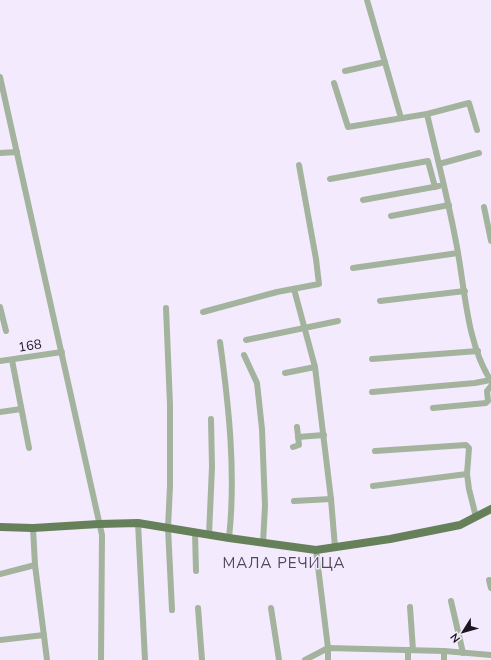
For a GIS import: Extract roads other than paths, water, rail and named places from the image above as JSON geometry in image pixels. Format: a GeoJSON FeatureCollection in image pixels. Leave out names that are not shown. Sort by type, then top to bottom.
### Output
{"type":"FeatureCollection","features":[{"type":"Feature","properties":{"kind":"main road"},"geometry":{"type":"LineString","coordinates":[[0,527],[33,528],[138,523],[195,533],[316,550],[390,539],[460,525],[491,509]]}},
{"type":"Feature","properties":{"kind":"street"},"geometry":{"type":"LineString","coordinates":[[367,0],[401,118]]}},
{"type":"Feature","properties":{"kind":"street"},"geometry":{"type":"LineString","coordinates":[[345,71],[385,62]]}},
{"type":"Feature","properties":{"kind":"street"},"geometry":{"type":"LineString","coordinates":[[0,77],[103,542],[101,660]]}},
{"type":"Feature","properties":{"kind":"street"},"geometry":{"type":"LineString","coordinates":[[334,83],[348,127],[427,114],[469,102],[477,130]]}},
{"type":"Feature","properties":{"kind":"street"},"geometry":{"type":"LineString","coordinates":[[427,114],[449,205],[465,291],[468,316],[484,370],[491,382]]}},
{"type":"Feature","properties":{"kind":"street"},"geometry":{"type":"LineString","coordinates":[[0,153],[17,152]]}},
{"type":"Feature","properties":{"kind":"street"},"geometry":{"type":"LineString","coordinates":[[439,164],[479,153]]}},
{"type":"Feature","properties":{"kind":"street"},"geometry":{"type":"LineString","coordinates":[[330,179],[428,161],[435,187]]}},
{"type":"Feature","properties":{"kind":"street"},"geometry":{"type":"LineString","coordinates":[[203,312],[277,292],[317,286],[320,282],[299,165]]}},
{"type":"Feature","properties":{"kind":"street"},"geometry":{"type":"LineString","coordinates":[[364,200],[444,185]]}},
{"type":"Feature","properties":{"kind":"street"},"geometry":{"type":"LineString","coordinates":[[391,216],[449,205]]}},
{"type":"Feature","properties":{"kind":"street"},"geometry":{"type":"LineString","coordinates":[[484,207],[491,240]]}},
{"type":"Feature","properties":{"kind":"street"},"geometry":{"type":"LineString","coordinates":[[353,268],[458,252]]}},
{"type":"Feature","properties":{"kind":"street"},"geometry":{"type":"LineString","coordinates":[[294,289],[316,367],[332,499],[334,547]]}},
{"type":"Feature","properties":{"kind":"street"},"geometry":{"type":"LineString","coordinates":[[380,301],[465,291]]}},
{"type":"Feature","properties":{"kind":"street"},"geometry":{"type":"LineString","coordinates":[[0,305],[6,331]]}},
{"type":"Feature","properties":{"kind":"street"},"geometry":{"type":"LineString","coordinates":[[166,308],[170,405],[170,486],[168,528],[172,610]]}},
{"type":"Feature","properties":{"kind":"street"},"geometry":{"type":"LineString","coordinates":[[246,340],[305,326],[338,321]]}},
{"type":"Feature","properties":{"kind":"street"},"geometry":{"type":"LineString","coordinates":[[220,342],[229,423],[232,512],[229,538]]}},
{"type":"Feature","properties":{"kind":"street"},"geometry":{"type":"LineString","coordinates":[[372,359],[478,351]]}},
{"type":"Feature","properties":{"kind":"street","name":"168"},"geometry":{"type":"LineString","coordinates":[[0,361],[62,352]]}},
{"type":"Feature","properties":{"kind":"street"},"geometry":{"type":"LineString","coordinates":[[244,355],[257,383],[262,429],[265,506],[264,543]]}},
{"type":"Feature","properties":{"kind":"street"},"geometry":{"type":"LineString","coordinates":[[12,360],[29,448]]}},
{"type":"Feature","properties":{"kind":"street"},"geometry":{"type":"LineString","coordinates":[[285,373],[316,367]]}},
{"type":"Feature","properties":{"kind":"street"},"geometry":{"type":"LineString","coordinates":[[372,392],[491,382]]}},
{"type":"Feature","properties":{"kind":"street"},"geometry":{"type":"LineString","coordinates":[[433,408],[486,403],[488,401],[487,391],[491,382]]}},
{"type":"Feature","properties":{"kind":"street"},"geometry":{"type":"LineString","coordinates":[[0,412],[21,409]]}},
{"type":"Feature","properties":{"kind":"street"},"geometry":{"type":"LineString","coordinates":[[209,535],[212,467],[211,419]]}},
{"type":"Feature","properties":{"kind":"street"},"geometry":{"type":"LineString","coordinates":[[293,447],[299,445],[297,427]]}},
{"type":"Feature","properties":{"kind":"street"},"geometry":{"type":"LineString","coordinates":[[298,437],[324,435]]}},
{"type":"Feature","properties":{"kind":"street"},"geometry":{"type":"LineString","coordinates":[[375,451],[466,445],[470,448],[467,474],[476,517]]}},
{"type":"Feature","properties":{"kind":"street"},"geometry":{"type":"LineString","coordinates":[[373,486],[467,474]]}},
{"type":"Feature","properties":{"kind":"street"},"geometry":{"type":"LineString","coordinates":[[294,501],[332,499]]}},
{"type":"Feature","properties":{"kind":"street"},"geometry":{"type":"LineString","coordinates":[[138,523],[145,660]]}},
{"type":"Feature","properties":{"kind":"street"},"geometry":{"type":"LineString","coordinates":[[33,528],[35,565],[47,660]]}},
{"type":"Feature","properties":{"kind":"street"},"geometry":{"type":"LineString","coordinates":[[195,533],[196,572]]}},
{"type":"Feature","properties":{"kind":"street"},"geometry":{"type":"LineString","coordinates":[[316,550],[328,648],[328,660]]}},
{"type":"Feature","properties":{"kind":"street"},"geometry":{"type":"LineString","coordinates":[[0,574],[35,565]]}},
{"type":"Feature","properties":{"kind":"street"},"geometry":{"type":"LineString","coordinates":[[489,580],[491,588]]}},
{"type":"Feature","properties":{"kind":"street"},"geometry":{"type":"LineString","coordinates":[[451,601],[463,653]]}},
{"type":"Feature","properties":{"kind":"street"},"geometry":{"type":"LineString","coordinates":[[408,660],[411,650],[410,607]]}},
{"type":"Feature","properties":{"kind":"street"},"geometry":{"type":"LineString","coordinates":[[198,608],[202,660]]}},
{"type":"Feature","properties":{"kind":"street"},"geometry":{"type":"LineString","coordinates":[[271,608],[279,660]]}},
{"type":"Feature","properties":{"kind":"street"},"geometry":{"type":"LineString","coordinates":[[0,640],[44,635]]}},
{"type":"Feature","properties":{"kind":"street"},"geometry":{"type":"LineString","coordinates":[[305,660],[328,648],[444,651],[491,655]]}},
{"type":"Feature","properties":{"kind":"street"},"geometry":{"type":"LineString","coordinates":[[444,651],[444,660]]}},
{"type":"Feature","properties":{"kind":"district","name":"МАЛА РЕЧИЦА"},"geometry":{"type":"Point","coordinates":[284,563]}}]}
